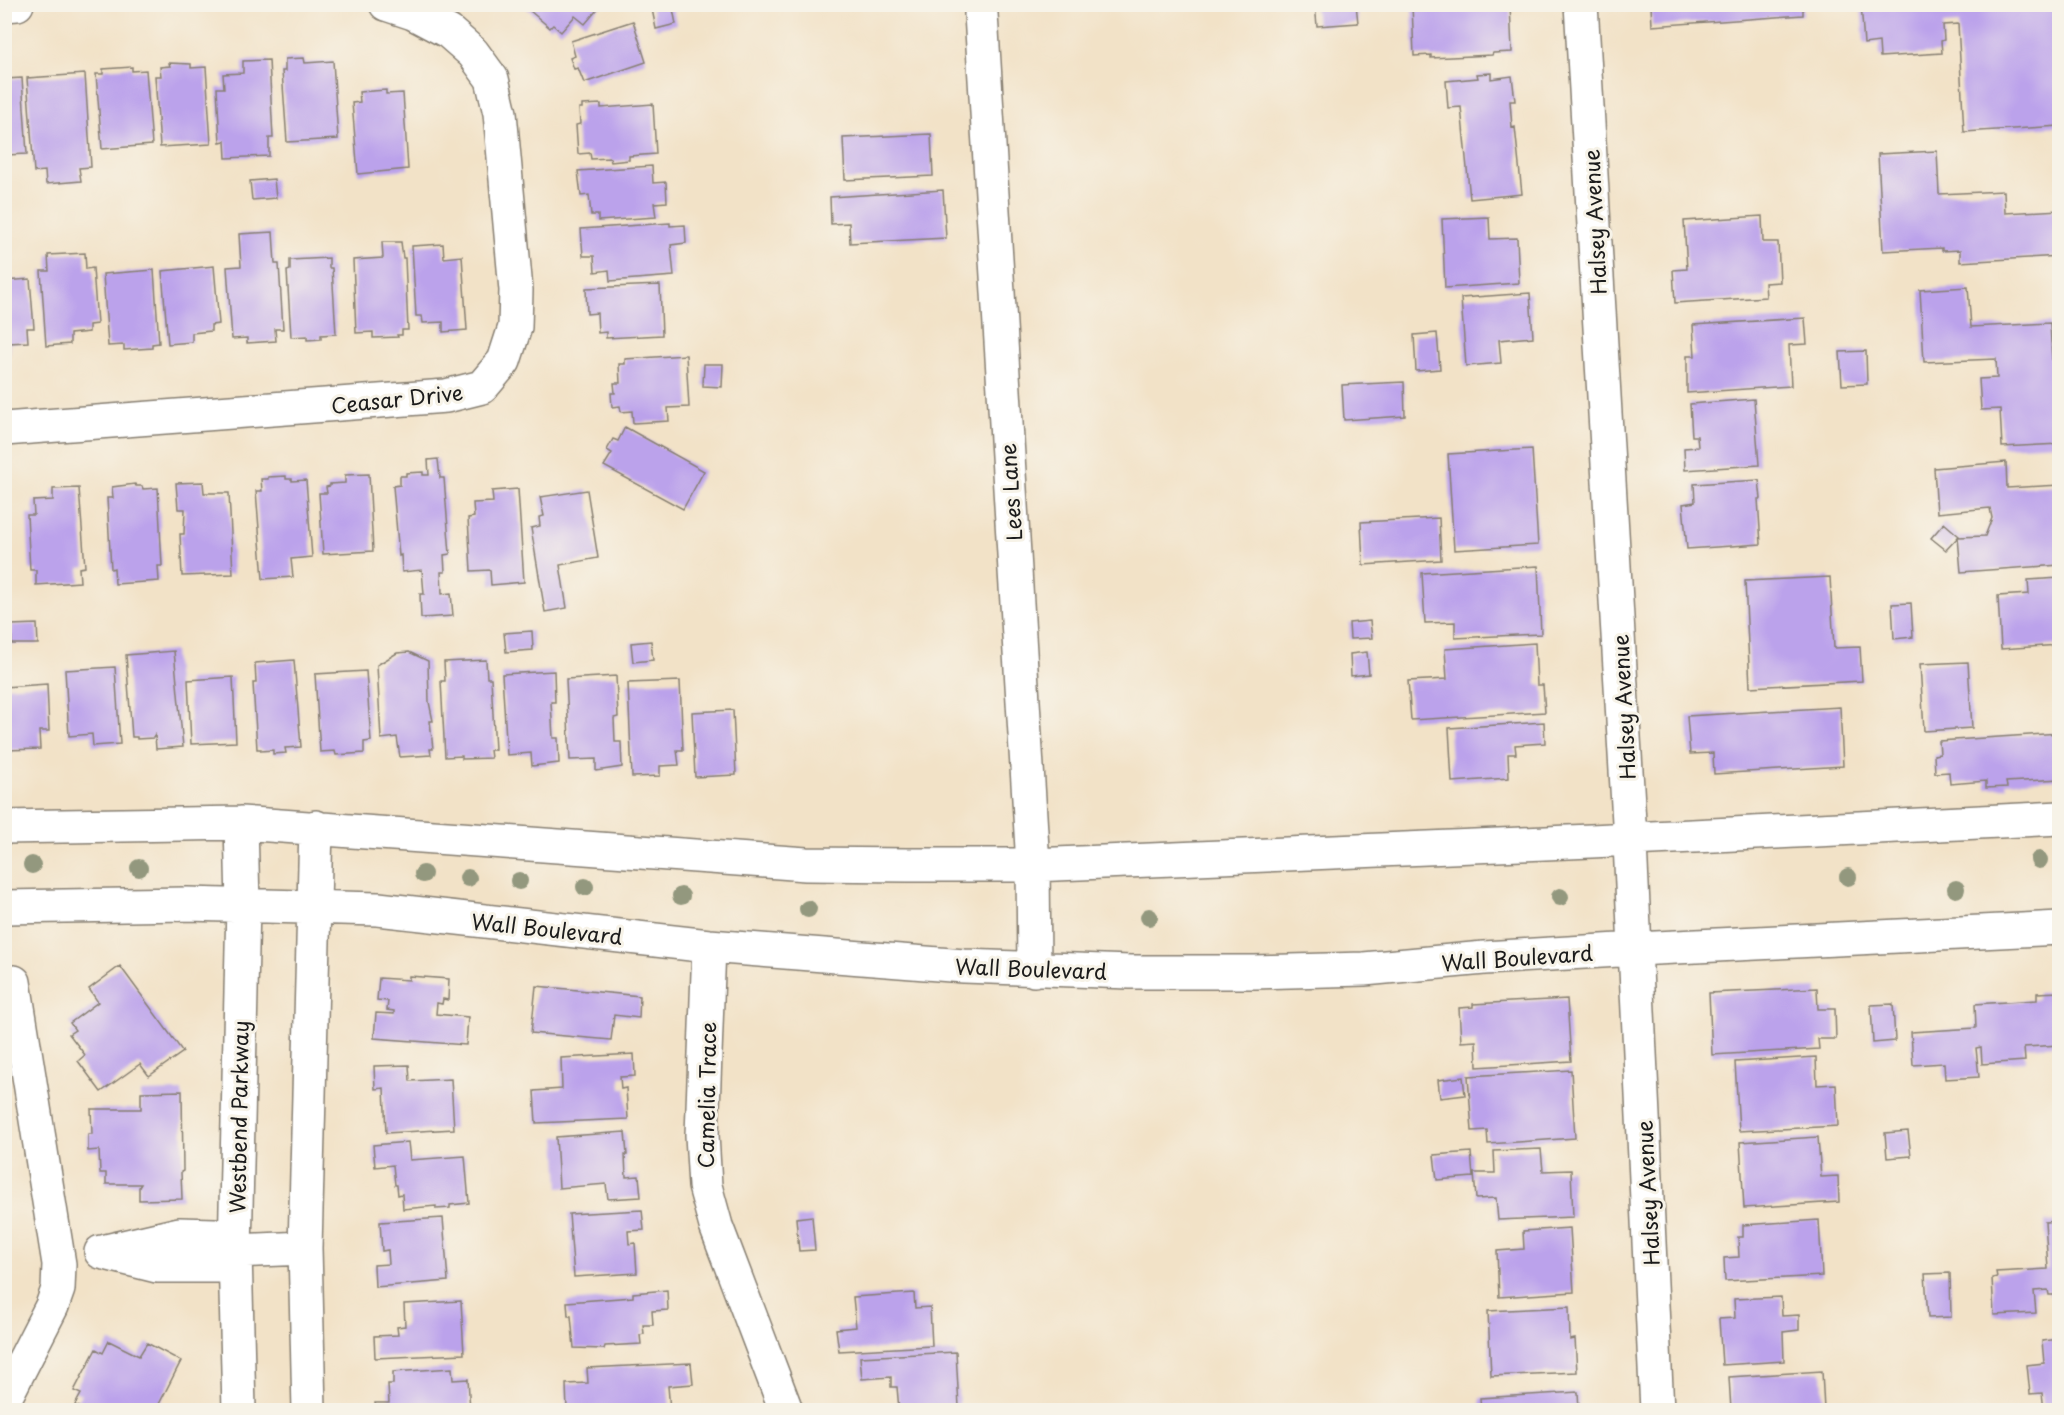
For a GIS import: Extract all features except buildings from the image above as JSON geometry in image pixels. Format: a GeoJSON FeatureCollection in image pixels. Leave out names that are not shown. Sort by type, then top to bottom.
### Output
{"type":"FeatureCollection","features":[{"type":"Feature","properties":{"kind":"street"},"geometry":{"type":"LineString","coordinates":[[4,5],[17,4]]}},
{"type":"Feature","properties":{"kind":"street","name":"Ceasar Drive"},"geometry":{"type":"LineString","coordinates":[[4,429],[446,396],[482,387],[504,361],[515,327],[516,290],[500,113],[492,79],[473,53],[449,32],[412,13],[386,4]]}},
{"type":"Feature","properties":{"kind":"street","name":"Halsey Avenue"},"geometry":{"type":"LineString","coordinates":[[1581,4],[1636,949],[1657,1410]]}},
{"type":"Feature","properties":{"kind":"street","name":"Lees Lane"},"geometry":{"type":"LineString","coordinates":[[981,14],[1033,865],[1034,970]]}},
{"type":"Feature","properties":{"kind":"street"},"geometry":{"type":"LineString","coordinates":[[4,827],[241,823],[806,864],[1033,865],[2060,818]]}},
{"type":"Feature","properties":{"kind":"street","name":"Westbend Parkway"},"geometry":{"type":"LineString","coordinates":[[239,1410],[235,1251],[243,906],[241,823]]}},
{"type":"Feature","properties":{"kind":"street"},"geometry":{"type":"LineString","coordinates":[[309,1410],[305,1248],[316,827]]}},
{"type":"Feature","properties":{"kind":"street","name":"Wall Boulevard"},"geometry":{"type":"LineString","coordinates":[[4,907],[187,904],[378,909],[709,946],[964,966],[1034,970],[1221,972],[1364,969],[1484,958],[1636,949],[2060,928]]}},
{"type":"Feature","properties":{"kind":"street","name":"Camelia Trace"},"geometry":{"type":"LineString","coordinates":[[709,946],[702,1135],[705,1186],[716,1226],[786,1410]]}},
{"type":"Feature","properties":{"kind":"street"},"geometry":{"type":"LineString","coordinates":[[4,1400],[52,1306],[58,1289],[59,1256],[14,982]]}},
{"type":"Feature","properties":{"kind":"street"},"geometry":{"type":"LineString","coordinates":[[59,1256],[101,1252],[179,1234],[215,1235],[235,1251],[305,1248]]}}]}
